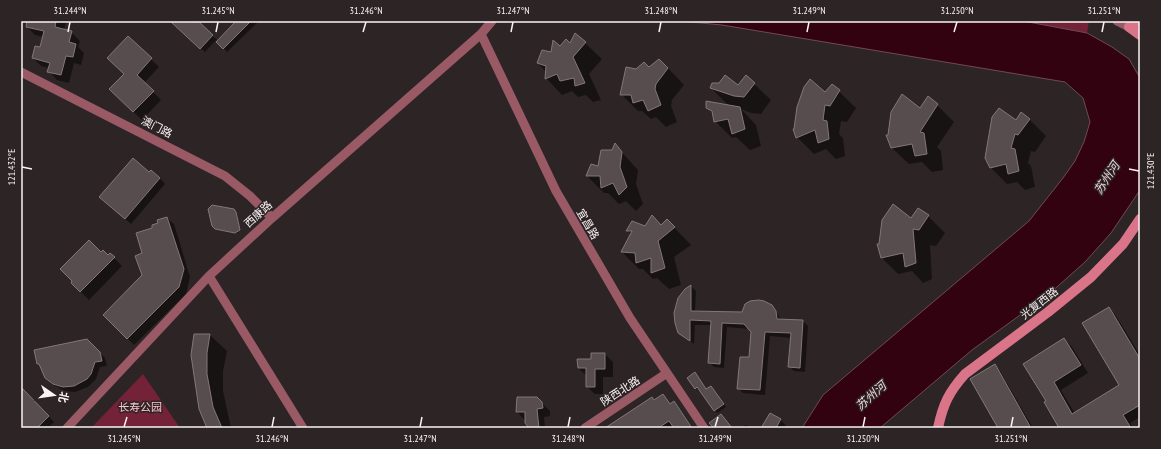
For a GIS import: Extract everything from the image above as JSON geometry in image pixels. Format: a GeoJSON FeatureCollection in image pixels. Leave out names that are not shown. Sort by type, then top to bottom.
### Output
{"type":"FeatureCollection","features":[{"type":"Feature","properties":{"kind":"main road"},"geometry":{"type":"LineString","coordinates":[[1138,21],[1129,27],[1140,36]]}},
{"type":"Feature","properties":{"kind":"main road","name":"光复西路"},"geometry":{"type":"LineString","coordinates":[[938,428],[946,400],[955,385],[965,374],[1048,312],[1091,277],[1123,244],[1140,219]]}},
{"type":"Feature","properties":{"kind":"street"},"geometry":{"type":"LineString","coordinates":[[481,34],[492,21]]}},
{"type":"Feature","properties":{"kind":"street"},"geometry":{"type":"LineString","coordinates":[[1118,21],[1129,27]]}},
{"type":"Feature","properties":{"kind":"street","name":"西康路"},"geometry":{"type":"LineString","coordinates":[[67,428],[209,276],[272,218],[481,34]]}},
{"type":"Feature","properties":{"kind":"street","name":"宜昌路"},"geometry":{"type":"LineString","coordinates":[[481,34],[556,191],[630,318],[704,428]]}},
{"type":"Feature","properties":{"kind":"street","name":"澳门路"},"geometry":{"type":"LineString","coordinates":[[21,72],[225,176],[250,196],[272,218]]}},
{"type":"Feature","properties":{"kind":"street"},"geometry":{"type":"LineString","coordinates":[[209,276],[303,428]]}},
{"type":"Feature","properties":{"kind":"street","name":"陕西北路"},"geometry":{"type":"LineString","coordinates":[[585,428],[667,374]]}},
{"type":"Feature","properties":{"kind":"green space"},"geometry":{"type":"Polygon","coordinates":[[[1023,21],[1089,21],[1087,33],[1023,21]]]}},
{"type":"Feature","properties":{"kind":"green space","name":"长寿公园"},"geometry":{"type":"Polygon","coordinates":[[[143,374],[180,428],[91,428],[143,374]]]}},
{"type":"Feature","properties":{"kind":"water","name":"苏州河"},"geometry":{"type":"Polygon","coordinates":[[[680,21],[1023,21],[1087,33],[1112,47],[1129,59],[1140,78],[1140,190],[1111,233],[1085,262],[1049,294],[972,350],[880,428],[802,428],[823,395],[1029,221],[1075,161],[1084,142],[1090,122],[1083,98],[1065,82],[722,25],[680,21]]]}},
{"type":"Feature","properties":{"kind":"building"},"geometry":{"type":"Polygon","coordinates":[[[27,21],[56,21],[55,27],[72,31],[69,42],[76,44],[73,57],[66,56],[61,75],[47,72],[50,63],[32,58],[35,46],[40,47],[44,31],[26,27],[27,21]]]}},
{"type":"Feature","properties":{"kind":"building"},"geometry":{"type":"Polygon","coordinates":[[[170,21],[198,21],[213,35],[200,49],[170,21]]]}},
{"type":"Feature","properties":{"kind":"building"},"geometry":{"type":"Polygon","coordinates":[[[236,21],[251,21],[223,49],[216,42],[236,21]]]}},
{"type":"Feature","properties":{"kind":"building"},"geometry":{"type":"Polygon","coordinates":[[[575,33],[586,42],[573,57],[585,83],[575,86],[574,78],[560,81],[557,74],[545,79],[546,66],[537,63],[542,50],[551,52],[553,40],[560,46],[566,39],[570,43],[575,33]]]}},
{"type":"Feature","properties":{"kind":"building"},"geometry":{"type":"Polygon","coordinates":[[[128,36],[152,58],[137,75],[154,91],[133,112],[109,89],[124,74],[107,58],[128,36]]]}},
{"type":"Feature","properties":{"kind":"building"},"geometry":{"type":"Polygon","coordinates":[[[659,59],[668,68],[656,84],[655,89],[661,105],[648,111],[643,100],[633,103],[631,95],[620,95],[626,67],[636,69],[644,62],[649,67],[659,59]]]}},
{"type":"Feature","properties":{"kind":"building"},"geometry":{"type":"Polygon","coordinates":[[[725,75],[738,85],[746,75],[755,83],[744,97],[734,96],[710,88],[712,83],[719,83],[725,75]]]}},
{"type":"Feature","properties":{"kind":"building"},"geometry":{"type":"Polygon","coordinates":[[[810,79],[825,92],[832,84],[840,90],[830,106],[825,105],[823,120],[827,121],[829,139],[818,143],[815,130],[796,138],[793,129],[797,107],[804,87],[810,79]]]}},
{"type":"Feature","properties":{"kind":"building"},"geometry":{"type":"Polygon","coordinates":[[[902,94],[920,108],[928,96],[938,104],[920,132],[924,133],[927,154],[915,156],[912,144],[891,148],[886,135],[888,135],[891,112],[902,94]]]}},
{"type":"Feature","properties":{"kind":"building"},"geometry":{"type":"Polygon","coordinates":[[[706,101],[740,107],[745,129],[732,134],[728,119],[714,122],[712,111],[706,108],[706,101]]]}},
{"type":"Feature","properties":{"kind":"building"},"geometry":{"type":"Polygon","coordinates":[[[999,108],[1016,120],[1021,112],[1030,119],[1018,135],[1015,134],[1011,148],[1015,149],[1019,171],[1008,174],[1006,164],[990,168],[985,158],[992,117],[999,108]]]}},
{"type":"Feature","properties":{"kind":"building"},"geometry":{"type":"Polygon","coordinates":[[[615,143],[622,152],[620,167],[627,187],[619,195],[613,183],[601,188],[600,176],[586,176],[591,164],[598,166],[601,150],[612,150],[615,143]]]}},
{"type":"Feature","properties":{"kind":"building"},"geometry":{"type":"Polygon","coordinates":[[[133,158],[149,172],[151,170],[160,178],[125,219],[99,197],[133,158]]]}},
{"type":"Feature","properties":{"kind":"building"},"geometry":{"type":"Polygon","coordinates":[[[893,204],[911,218],[918,208],[929,215],[919,230],[913,229],[916,263],[905,267],[903,253],[881,258],[877,244],[879,244],[882,220],[893,204]]]}},
{"type":"Feature","properties":{"kind":"building"},"geometry":{"type":"Polygon","coordinates":[[[212,205],[234,209],[240,230],[235,233],[215,229],[212,226],[208,209],[212,205]]]}},
{"type":"Feature","properties":{"kind":"building"},"geometry":{"type":"Polygon","coordinates":[[[652,215],[661,225],[667,219],[675,227],[658,241],[665,268],[651,273],[651,258],[636,263],[635,253],[621,252],[632,231],[626,231],[632,221],[645,226],[652,215]]]}},
{"type":"Feature","properties":{"kind":"building"},"geometry":{"type":"Polygon","coordinates":[[[167,217],[184,269],[179,287],[127,339],[103,315],[142,275],[135,256],[142,253],[136,233],[152,228],[152,225],[158,223],[157,220],[167,217]]]}},
{"type":"Feature","properties":{"kind":"building"},"geometry":{"type":"Polygon","coordinates":[[[89,240],[101,252],[103,250],[108,255],[110,253],[115,257],[80,292],[60,269],[89,240]]]}},
{"type":"Feature","properties":{"kind":"building"},"geometry":{"type":"Polygon","coordinates":[[[691,285],[691,311],[742,312],[745,304],[750,301],[759,300],[772,305],[776,311],[777,319],[803,320],[800,368],[788,367],[791,333],[765,332],[760,390],[737,389],[740,357],[749,357],[751,332],[744,324],[722,323],[720,364],[708,363],[711,321],[690,320],[690,341],[678,333],[675,323],[674,313],[678,298],[685,289],[691,285]]]}},
{"type":"Feature","properties":{"kind":"building"},"geometry":{"type":"Polygon","coordinates":[[[1109,307],[1140,359],[1140,405],[1123,415],[1131,428],[1059,428],[1044,402],[1046,401],[1023,364],[1064,338],[1081,365],[1054,382],[1072,414],[1119,385],[1082,323],[1109,307]]]}},
{"type":"Feature","properties":{"kind":"building"},"geometry":{"type":"Polygon","coordinates":[[[194,334],[210,334],[207,353],[207,374],[213,407],[222,428],[207,428],[199,409],[191,355],[194,334]]]}},
{"type":"Feature","properties":{"kind":"building"},"geometry":{"type":"Polygon","coordinates":[[[87,339],[100,352],[102,361],[95,362],[91,374],[87,379],[74,386],[63,387],[53,384],[45,378],[39,364],[37,364],[34,350],[87,339]]]}},
{"type":"Feature","properties":{"kind":"building"},"geometry":{"type":"Polygon","coordinates":[[[591,353],[605,353],[605,369],[595,369],[595,387],[586,387],[586,368],[578,368],[577,359],[591,359],[591,353]]]}},
{"type":"Feature","properties":{"kind":"building"},"geometry":{"type":"Polygon","coordinates":[[[995,364],[1031,428],[998,428],[970,379],[995,364]]]}},
{"type":"Feature","properties":{"kind":"building"},"geometry":{"type":"Polygon","coordinates":[[[695,372],[706,389],[711,386],[724,404],[714,411],[697,387],[695,389],[687,378],[695,372]]]}},
{"type":"Feature","properties":{"kind":"building"},"geometry":{"type":"Polygon","coordinates":[[[21,387],[49,416],[37,428],[21,428],[21,387]]]}},
{"type":"Feature","properties":{"kind":"building"},"geometry":{"type":"Polygon","coordinates":[[[663,394],[670,404],[674,401],[692,428],[674,428],[669,421],[658,428],[605,428],[652,397],[654,400],[663,394]]]}},
{"type":"Feature","properties":{"kind":"building"},"geometry":{"type":"Polygon","coordinates":[[[517,397],[537,397],[542,402],[543,408],[537,409],[539,428],[529,428],[525,423],[525,412],[516,412],[517,397]]]}},
{"type":"Feature","properties":{"kind":"building"},"geometry":{"type":"Polygon","coordinates":[[[770,413],[781,419],[776,428],[761,428],[770,413]]]}},
{"type":"Feature","properties":{"kind":"building"},"geometry":{"type":"Polygon","coordinates":[[[721,414],[732,428],[714,428],[709,423],[721,414]]]}}]}
